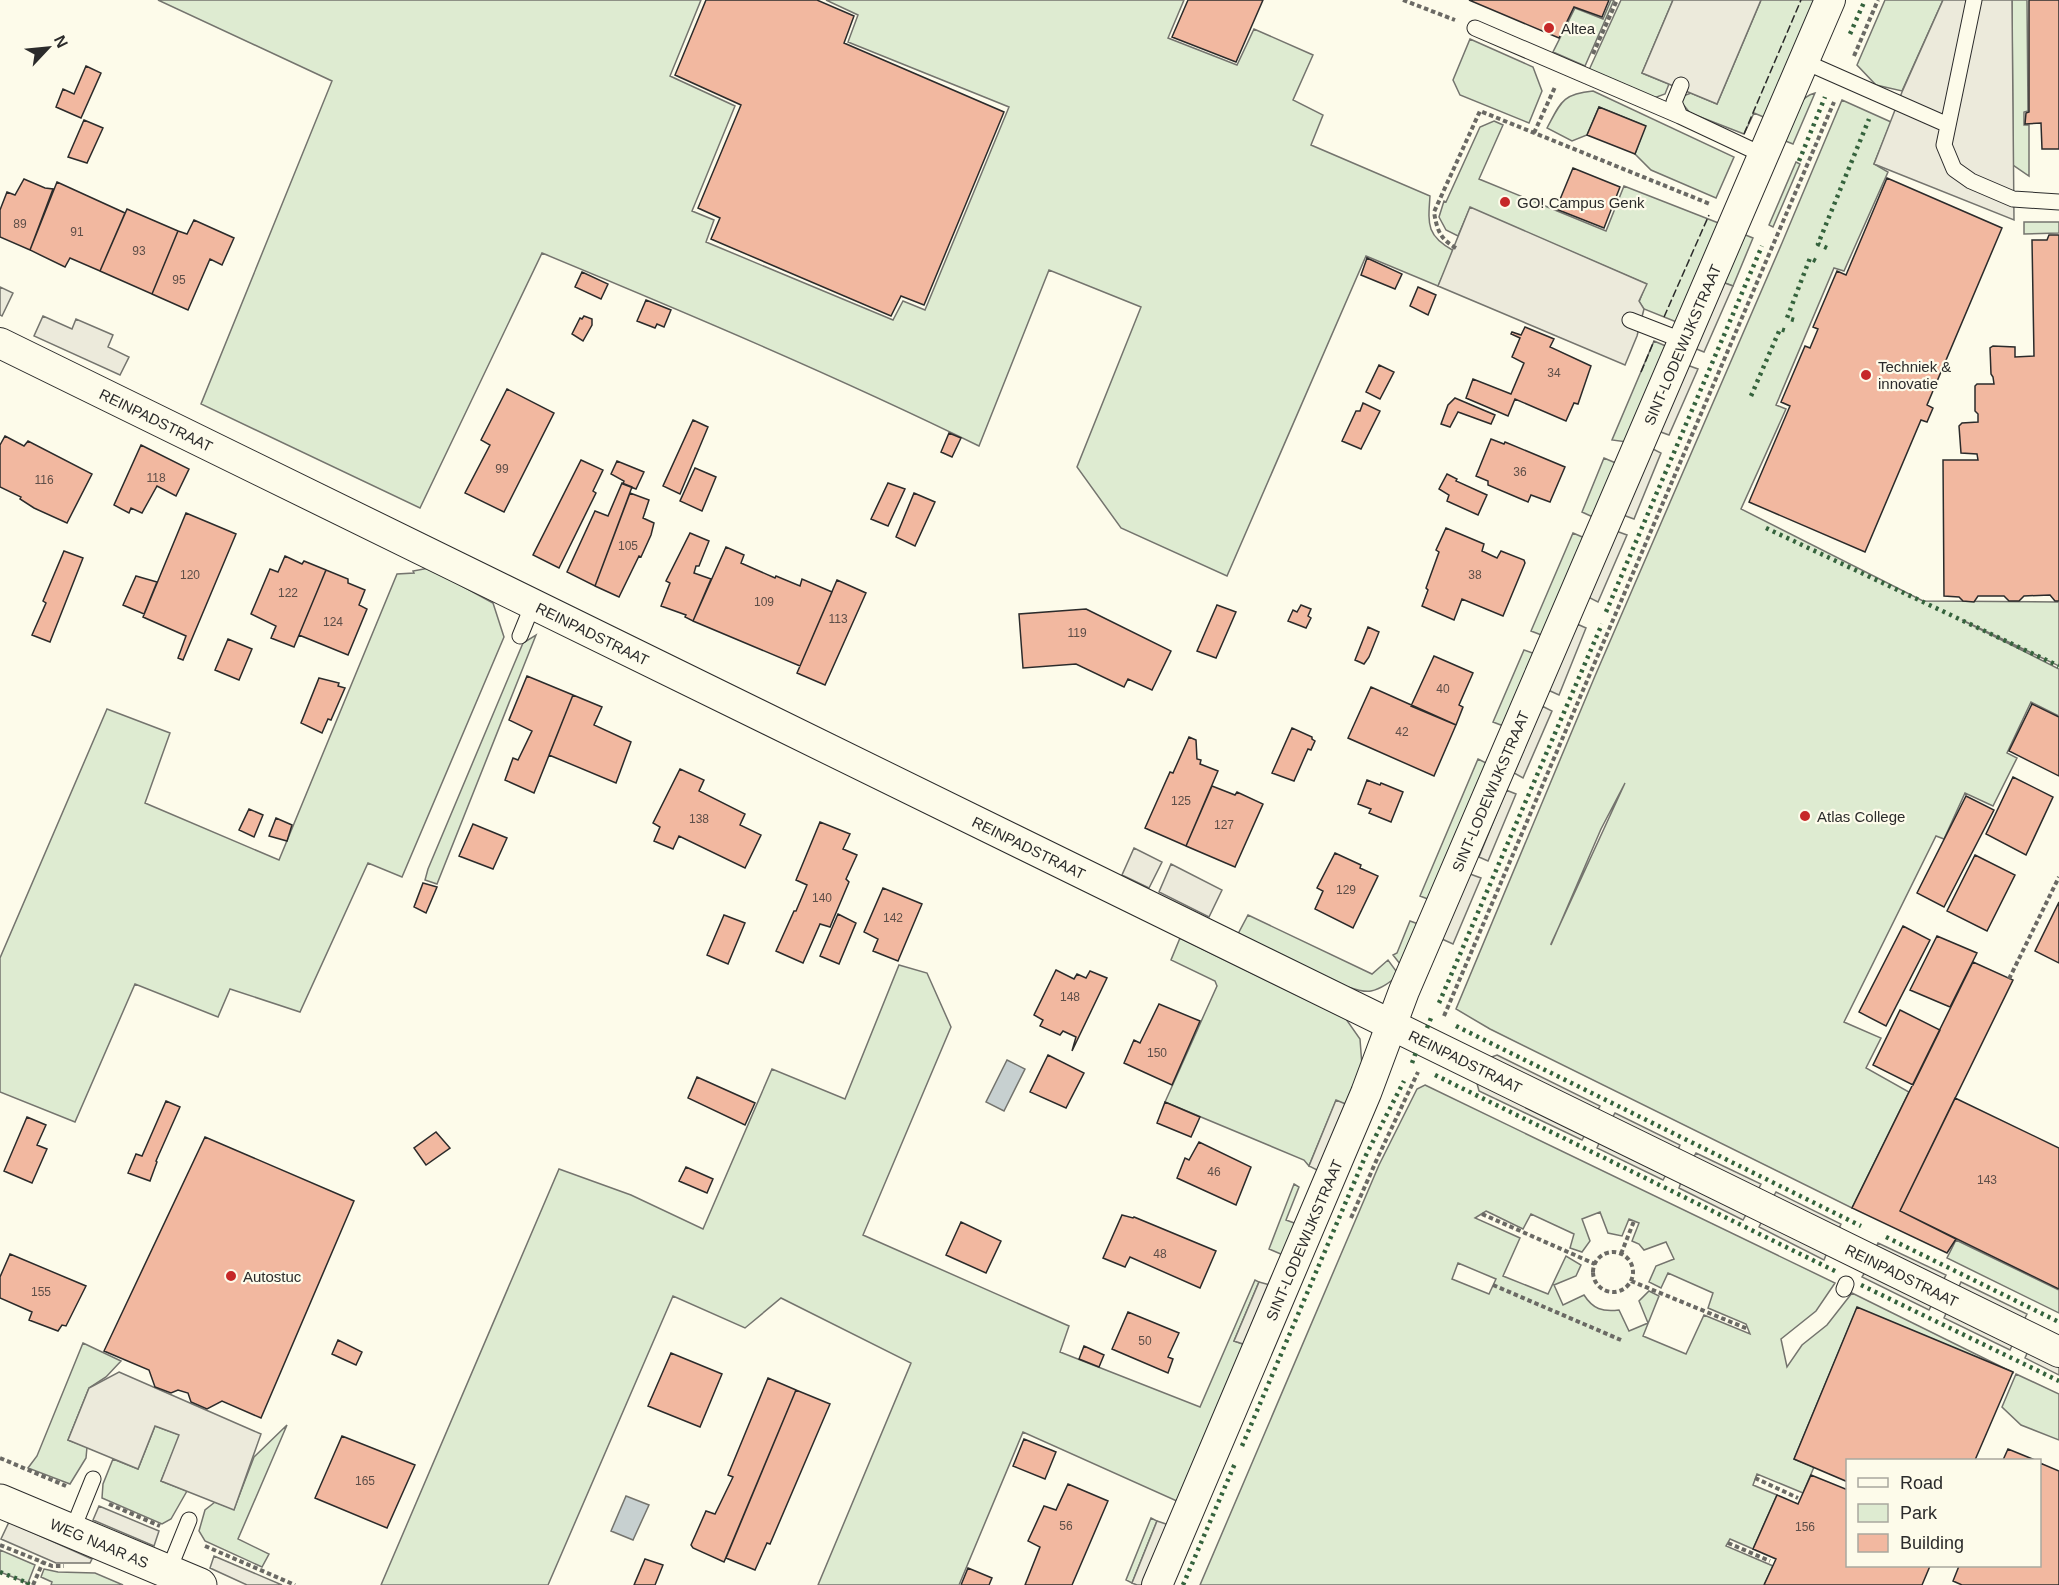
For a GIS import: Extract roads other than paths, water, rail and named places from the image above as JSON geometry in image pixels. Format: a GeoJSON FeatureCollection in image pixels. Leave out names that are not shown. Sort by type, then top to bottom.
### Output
{"type":"FeatureCollection","features":[{"type":"Feature","properties":{"kind":"main road","name":"WEG NAAR AS"},"geometry":{"type":"LineString","coordinates":[[0,1501],[200,1585]]}},
{"type":"Feature","properties":{"kind":"street","name":"SINT-LODEWIJKSTRAAT"},"geometry":{"type":"LineString","coordinates":[[1157,1585],[1373,1075],[1391,1024],[1830,0]]}},
{"type":"Feature","properties":{"kind":"street","name":"REINPADSTRAAT"},"geometry":{"type":"LineString","coordinates":[[0,343],[2059,1352]]}},
{"type":"Feature","properties":{"kind":"lane"},"geometry":{"type":"LineString","coordinates":[[1974,0],[1944,145],[1954,169],[1971,181],[2013,199],[2059,202]]}},
{"type":"Feature","properties":{"kind":"lane"},"geometry":{"type":"LineString","coordinates":[[1475,28],[1680,116],[1763,155]]}},
{"type":"Feature","properties":{"kind":"lane"},"geometry":{"type":"LineString","coordinates":[[1803,62],[1948,125]]}},
{"type":"Feature","properties":{"kind":"lane"},"geometry":{"type":"LineString","coordinates":[[1680,116],[1674,102],[1681,85]]}},
{"type":"Feature","properties":{"kind":"lane"},"geometry":{"type":"LineString","coordinates":[[1630,320],[1684,341]]}},
{"type":"Feature","properties":{"kind":"lane"},"geometry":{"type":"LineString","coordinates":[[520,636],[533,604]]}},
{"type":"Feature","properties":{"kind":"lane"},"geometry":{"type":"LineString","coordinates":[[72,1531],[93,1479]]}},
{"type":"Feature","properties":{"kind":"lane"},"geometry":{"type":"LineString","coordinates":[[168,1572],[189,1520]]}},
{"type":"Feature","properties":{"kind":"place","name":"Altea"},"geometry":{"type":"Point","coordinates":[1549,28]}},
{"type":"Feature","properties":{"kind":"place","name":"GO! Campus Genk"},"geometry":{"type":"Point","coordinates":[1505,202]}},
{"type":"Feature","properties":{"kind":"place","name":"Techniek & innovatie"},"geometry":{"type":"Point","coordinates":[1866,375]}},
{"type":"Feature","properties":{"kind":"place","name":"Atlas College"},"geometry":{"type":"Point","coordinates":[1805,816]}},
{"type":"Feature","properties":{"kind":"place","name":"Autostuc"},"geometry":{"type":"Point","coordinates":[231,1276]}}]}
